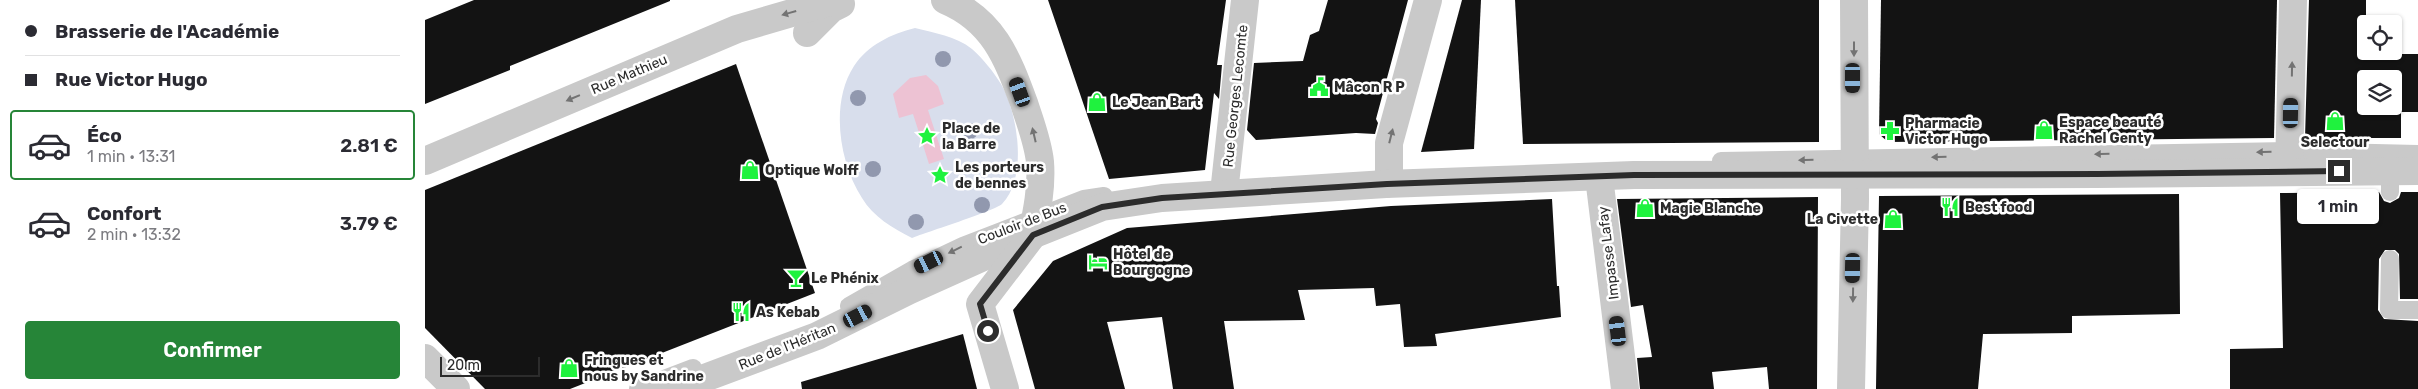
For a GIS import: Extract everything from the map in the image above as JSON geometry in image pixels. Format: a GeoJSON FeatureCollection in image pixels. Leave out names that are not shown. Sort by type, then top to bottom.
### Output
{"type":"FeatureCollection","features":[{"type":"Feature","properties":{"kind":"street","name":"Rue Mathieu"},"geometry":{"type":"LineString","coordinates":[[425,161],[737,28],[836,0]]}},
{"type":"Feature","properties":{"kind":"street"},"geometry":{"type":"LineString","coordinates":[[807,33],[831,9],[850,0]]}},
{"type":"Feature","properties":{"kind":"street"},"geometry":{"type":"LineString","coordinates":[[945,0],[962,7],[987,30],[1007,58],[1032,127],[1040,162],[1040,197],[1034,226],[980,304],[1005,389]]}},
{"type":"Feature","properties":{"kind":"street","name":"Rue Georges Lecomte"},"geometry":{"type":"LineString","coordinates":[[1225,187],[1245,0]]}},
{"type":"Feature","properties":{"kind":"street"},"geometry":{"type":"LineString","coordinates":[[1388,178],[1389,143],[1429,0]]}},
{"type":"Feature","properties":{"kind":"street"},"geometry":{"type":"LineString","coordinates":[[1851,389],[1854,0]]}},
{"type":"Feature","properties":{"kind":"street"},"geometry":{"type":"LineString","coordinates":[[2289,161],[2293,0]]}},
{"type":"Feature","properties":{"kind":"street","name":"Rue de l'Héritan"},"geometry":{"type":"LineString","coordinates":[[684,383],[817,336],[1034,226],[1102,207],[1225,187],[1388,178],[1599,177],[1854,166],[2097,174],[2289,161],[2390,182],[2418,171]]}},
{"type":"Feature","properties":{"kind":"street","name":"Impasse Lafay"},"geometry":{"type":"LineString","coordinates":[[1599,177],[1625,389]]}},
{"type":"Feature","properties":{"kind":"street"},"geometry":{"type":"LineString","coordinates":[[425,358],[456,389]]}},
{"type":"Feature","properties":{"kind":"lane"},"geometry":{"type":"LineString","coordinates":[[2289,161],[2418,154]]}},
{"type":"Feature","properties":{"kind":"lane"},"geometry":{"type":"LineString","coordinates":[[1388,178],[1656,162],[1854,166]]}},
{"type":"Feature","properties":{"kind":"lane","name":"Couloir de Bus"},"geometry":{"type":"LineString","coordinates":[[637,389],[684,383],[824,320],[912,270],[963,246],[1034,226]]}},
{"type":"Feature","properties":{"kind":"lane"},"geometry":{"type":"LineString","coordinates":[[2390,259],[2389,310],[2418,310]]}},
{"type":"Feature","properties":{"kind":"shaded area"},"geometry":{"type":"Polygon","coordinates":[[[915,28],[959,41],[972,49],[991,70],[1001,84],[1012,111],[1018,145],[1018,162],[1010,193],[1002,204],[912,238],[878,216],[862,198],[854,184],[843,150],[840,115],[842,97],[847,81],[854,66],[866,52],[881,41],[915,28]]]}},
{"type":"Feature","properties":{"kind":"shaded area"},"geometry":{"type":"Polygon","coordinates":[[[926,75],[938,86],[944,104],[928,110],[944,159],[929,164],[913,114],[899,118],[893,94],[910,78],[926,75]]]}},
{"type":"Feature","properties":{"kind":"building"},"geometry":{"type":"Polygon","coordinates":[[[474,0],[670,1],[510,66],[510,70],[425,104],[425,20],[474,0]]]}},
{"type":"Feature","properties":{"kind":"building"},"geometry":{"type":"Polygon","coordinates":[[[1048,0],[1226,0],[1217,65],[1222,65],[1219,99],[1214,93],[1205,170],[1109,179],[1048,0]]]}},
{"type":"Feature","properties":{"kind":"building","name":"Mâcon R P"},"geometry":{"type":"Polygon","coordinates":[[[1328,0],[1408,0],[1376,119],[1378,123],[1375,134],[1356,133],[1256,140],[1247,130],[1254,63],[1303,61],[1310,35],[1319,31],[1328,0]]]}},
{"type":"Feature","properties":{"kind":"building"},"geometry":{"type":"Polygon","coordinates":[[[1462,0],[1481,0],[1474,149],[1421,152],[1462,0]]]}},
{"type":"Feature","properties":{"kind":"building"},"geometry":{"type":"Polygon","coordinates":[[[1515,0],[1819,0],[1819,142],[1523,144],[1515,0]]]}},
{"type":"Feature","properties":{"kind":"building"},"geometry":{"type":"Polygon","coordinates":[[[1881,0],[2277,0],[2274,138],[1888,142],[1879,134],[1881,0]]]}},
{"type":"Feature","properties":{"kind":"building"},"geometry":{"type":"Polygon","coordinates":[[[2309,0],[2366,0],[2366,15],[2357,15],[2357,60],[2402,60],[2402,54],[2418,54],[2418,112],[2402,112],[2402,70],[2357,70],[2357,115],[2401,115],[2401,138],[2305,138],[2309,0]]]}},
{"type":"Feature","properties":{"kind":"building"},"geometry":{"type":"Polygon","coordinates":[[[736,64],[815,293],[570,389],[485,389],[425,328],[425,190],[736,64]]]}},
{"type":"Feature","properties":{"kind":"building"},"geometry":{"type":"Polygon","coordinates":[[[2379,192],[2384,201],[2390,203],[2399,198],[2401,192],[2418,192],[2418,299],[2400,299],[2399,254],[2395,250],[2385,250],[2379,259],[2378,310],[2384,319],[2418,321],[2418,389],[2230,389],[2230,349],[2283,348],[2280,193],[2379,192]]]}},
{"type":"Feature","properties":{"kind":"building"},"geometry":{"type":"Polygon","coordinates":[[[2179,194],[2180,314],[2072,316],[2072,333],[1983,334],[1978,389],[1876,389],[1879,196],[2179,194]]]}},
{"type":"Feature","properties":{"kind":"building"},"geometry":{"type":"Polygon","coordinates":[[[1818,197],[1817,389],[1769,389],[1767,367],[1712,372],[1714,389],[1640,389],[1637,358],[1652,357],[1643,305],[1631,307],[1617,199],[1818,197]]]}},
{"type":"Feature","properties":{"kind":"building"},"geometry":{"type":"Polygon","coordinates":[[[1552,199],[1557,286],[1559,286],[1561,317],[1435,334],[1437,346],[1404,347],[1400,304],[1376,306],[1374,288],[1298,290],[1305,320],[1224,321],[1234,389],[1173,389],[1162,317],[1107,322],[1125,389],[1035,389],[1013,310],[1053,261],[1127,228],[1391,206],[1552,199]]]}},
{"type":"Feature","properties":{"kind":"building"},"geometry":{"type":"Polygon","coordinates":[[[963,334],[977,389],[802,389],[801,382],[963,334]]]}},
{"type":"Feature","properties":{"kind":"place","name":"Mâcon R P"},"geometry":{"type":"Point","coordinates":[1319,87]}},
{"type":"Feature","properties":{"kind":"place","name":"Le Jean Bart"},"geometry":{"type":"Point","coordinates":[1097,102]}},
{"type":"Feature","properties":{"kind":"place","name":"Selectour"},"geometry":{"type":"Point","coordinates":[2335,121]}},
{"type":"Feature","properties":{"kind":"place","name":"Espace beauté Rachel Genty"},"geometry":{"type":"Point","coordinates":[2044,130]}},
{"type":"Feature","properties":{"kind":"place","name":"Pharmacie Victor Hugo"},"geometry":{"type":"Point","coordinates":[1890,131]}},
{"type":"Feature","properties":{"kind":"place","name":"Place de la Barre"},"geometry":{"type":"Point","coordinates":[927,136]}},
{"type":"Feature","properties":{"kind":"place","name":"Optique Wolff"},"geometry":{"type":"Point","coordinates":[750,170]}},
{"type":"Feature","properties":{"kind":"place","name":"Les porteurs de bennes"},"geometry":{"type":"Point","coordinates":[940,175]}},
{"type":"Feature","properties":{"kind":"place","name":"Best food"},"geometry":{"type":"Point","coordinates":[1950,207]}},
{"type":"Feature","properties":{"kind":"place","name":"Magie Blanche"},"geometry":{"type":"Point","coordinates":[1645,208]}},
{"type":"Feature","properties":{"kind":"place","name":"La Civette"},"geometry":{"type":"Point","coordinates":[1893,219]}},
{"type":"Feature","properties":{"kind":"place","name":"Hôtel de Bourgogne"},"geometry":{"type":"Point","coordinates":[1098,262]}},
{"type":"Feature","properties":{"kind":"place","name":"Le Phénix"},"geometry":{"type":"Point","coordinates":[796,278]}},
{"type":"Feature","properties":{"kind":"place","name":"As Kebab"},"geometry":{"type":"Point","coordinates":[741,312]}},
{"type":"Feature","properties":{"kind":"place","name":"Fringues et nous by Sandrine"},"geometry":{"type":"Point","coordinates":[569,368]}},
{"type":"Feature","properties":{"kind":"route"},"geometry":{"type":"LineString","coordinates":[[988,331],[980,304],[1033,235],[1102,207],[1162,198],[1387,184],[1674,174],[2097,174],[2289,170],[2339,171]]}}]}
